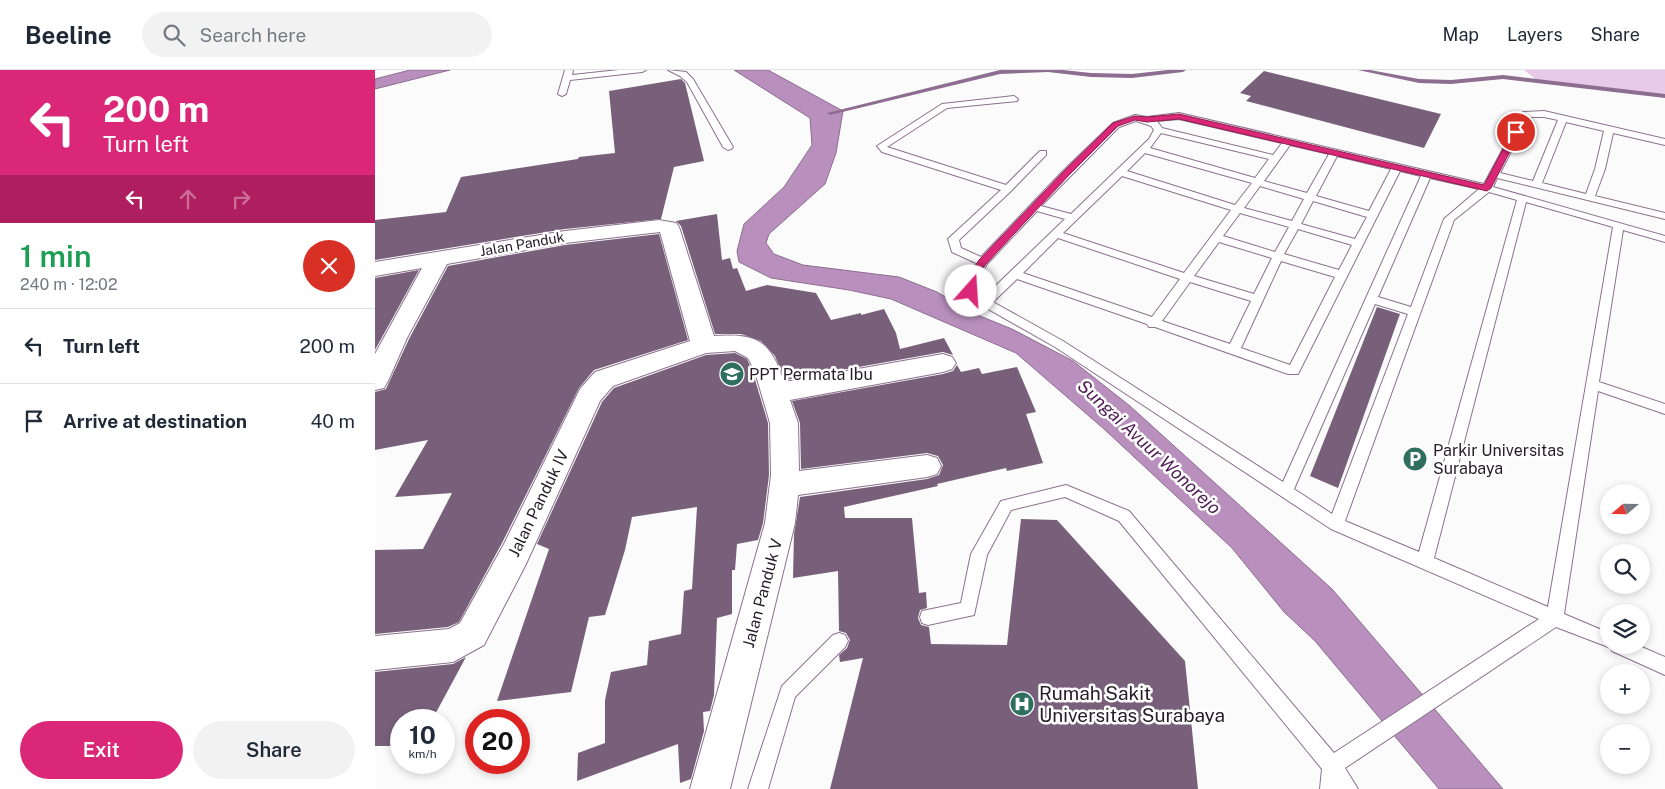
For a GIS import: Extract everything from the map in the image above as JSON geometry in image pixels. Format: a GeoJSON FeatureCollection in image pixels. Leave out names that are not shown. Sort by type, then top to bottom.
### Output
{"type":"FeatureCollection","features":[{"type":"Feature","properties":{"kind":"street","name":"Jalan Panduk"},"geometry":{"type":"LineString","coordinates":[[375,269],[565,236],[659,226],[669,227],[704,345]]}},
{"type":"Feature","properties":{"kind":"street"},"geometry":{"type":"LineString","coordinates":[[375,381],[395,338],[438,258]]}},
{"type":"Feature","properties":{"kind":"street","name":"Jalan Panduk V"},"geometry":{"type":"LineString","coordinates":[[704,345],[735,343],[750,347],[758,352],[776,393],[784,423],[784,485],[780,523],[710,789]]}},
{"type":"Feature","properties":{"kind":"street","name":"Jalan Panduk IV"},"geometry":{"type":"LineString","coordinates":[[375,653],[453,645],[472,634],[515,554],[589,396],[597,385],[604,379],[704,345]]}},
{"type":"Feature","properties":{"kind":"street"},"geometry":{"type":"LineString","coordinates":[[776,393],[943,363]]}},
{"type":"Feature","properties":{"kind":"street"},"geometry":{"type":"LineString","coordinates":[[784,485],[927,466]]}},
{"type":"Feature","properties":{"kind":"lane"},"geometry":{"type":"LineString","coordinates":[[562,94],[568,74],[642,70]]}},
{"type":"Feature","properties":{"kind":"lane"},"geometry":{"type":"LineString","coordinates":[[671,70],[683,74],[689,81],[728,147]]}},
{"type":"Feature","properties":{"kind":"lane"},"geometry":{"type":"LineString","coordinates":[[1008,189],[885,150],[882,146],[945,106],[1014,99]]}},
{"type":"Feature","properties":{"kind":"lane"},"geometry":{"type":"LineString","coordinates":[[1337,524],[1449,219],[1487,188],[1526,114],[1544,114],[1665,142]]}},
{"type":"Feature","properties":{"kind":"lane"},"geometry":{"type":"LineString","coordinates":[[1600,637],[1337,524],[1059,344],[973,296],[971,291],[973,275],[1035,207],[1116,125],[1135,118],[1147,120],[1179,116],[1487,188],[1665,240]]}},
{"type":"Feature","properties":{"kind":"lane"},"geometry":{"type":"LineString","coordinates":[[1537,184],[1563,119]]}},
{"type":"Feature","properties":{"kind":"lane"},"geometry":{"type":"LineString","coordinates":[[1147,120],[1155,124],[1158,130],[1275,158]]}},
{"type":"Feature","properties":{"kind":"lane"},"geometry":{"type":"LineString","coordinates":[[1590,197],[1600,169],[1609,129]]}},
{"type":"Feature","properties":{"kind":"lane"},"geometry":{"type":"LineString","coordinates":[[985,303],[1153,140],[1158,130]]}},
{"type":"Feature","properties":{"kind":"lane"},"geometry":{"type":"LineString","coordinates":[[1153,324],[1287,142]]}},
{"type":"Feature","properties":{"kind":"lane"},"geometry":{"type":"LineString","coordinates":[[1143,150],[1372,215]]}},
{"type":"Feature","properties":{"kind":"lane"},"geometry":{"type":"LineString","coordinates":[[983,262],[956,250],[953,239],[1008,189],[1043,153]]}},
{"type":"Feature","properties":{"kind":"lane"},"geometry":{"type":"LineString","coordinates":[[1233,351],[1278,256],[1334,153]]}},
{"type":"Feature","properties":{"kind":"lane"},"geometry":{"type":"LineString","coordinates":[[1015,274],[1153,324],[1293,371],[1397,167]]}},
{"type":"Feature","properties":{"kind":"lane"},"geometry":{"type":"LineString","coordinates":[[1120,172],[1238,209],[1358,243]]}},
{"type":"Feature","properties":{"kind":"lane"},"geometry":{"type":"LineString","coordinates":[[1286,491],[1427,174]]}},
{"type":"Feature","properties":{"kind":"lane"},"geometry":{"type":"LineString","coordinates":[[1494,174],[1665,216]]}},
{"type":"Feature","properties":{"kind":"lane"},"geometry":{"type":"LineString","coordinates":[[1425,561],[1522,198]]}},
{"type":"Feature","properties":{"kind":"lane"},"geometry":{"type":"LineString","coordinates":[[1035,207],[1072,218]]}},
{"type":"Feature","properties":{"kind":"lane"},"geometry":{"type":"LineString","coordinates":[[1332,766],[1555,618],[1618,226]]}},
{"type":"Feature","properties":{"kind":"lane"},"geometry":{"type":"LineString","coordinates":[[1056,234],[1187,278],[1258,299]]}},
{"type":"Feature","properties":{"kind":"lane"},"geometry":{"type":"LineString","coordinates":[[1217,238],[1342,275]]}},
{"type":"Feature","properties":{"kind":"lane"},"geometry":{"type":"LineString","coordinates":[[1371,299],[1415,312]]}},
{"type":"Feature","properties":{"kind":"lane"},"geometry":{"type":"LineString","coordinates":[[1592,384],[1665,409]]}},
{"type":"Feature","properties":{"kind":"lane"},"geometry":{"type":"LineString","coordinates":[[928,617],[968,610],[979,554],[1006,505],[1066,492],[1124,516],[1332,766],[1348,789]]}},
{"type":"Feature","properties":{"kind":"lane"},"geometry":{"type":"LineString","coordinates":[[758,789],[788,692],[839,641]]}},
{"type":"Feature","properties":{"kind":"lane"},"geometry":{"type":"LineString","coordinates":[[1638,654],[1665,666]]}},
{"type":"Feature","properties":{"kind":"lane"},"geometry":{"type":"LineString","coordinates":[[1330,789],[1332,766]]}},
{"type":"Feature","properties":{"kind":"shaded area"},"geometry":{"type":"Polygon","coordinates":[[[1524,70],[1665,70],[1665,95],[1538,81],[1524,70]]]}},
{"type":"Feature","properties":{"kind":"water"},"geometry":{"type":"Polygon","coordinates":[[[410,70],[450,70],[375,89],[375,79],[410,70]]]}},
{"type":"Feature","properties":{"kind":"water","name":"Sungai Avuur Wonorejo"},"geometry":{"type":"Polygon","coordinates":[[[734,70],[768,70],[843,111],[836,153],[825,184],[769,234],[766,243],[774,254],[803,265],[899,277],[937,292],[975,314],[1012,329],[1073,361],[1130,406],[1332,589],[1503,789],[1439,789],[1315,641],[1284,612],[1232,548],[1104,429],[1016,353],[891,299],[849,290],[771,278],[739,262],[737,251],[744,224],[784,187],[812,145],[810,118],[734,70]]]}},
{"type":"Feature","properties":{"kind":"building"},"geometry":{"type":"Polygon","coordinates":[[[1264,71],[1441,114],[1424,148],[1246,101],[1251,96],[1240,93],[1264,71]]]}},
{"type":"Feature","properties":{"kind":"building"},"geometry":{"type":"Polygon","coordinates":[[[681,79],[685,83],[704,161],[674,167],[661,219],[565,229],[375,260],[375,220],[446,212],[461,177],[578,159],[579,157],[615,153],[609,91],[681,79]]]}},
{"type":"Feature","properties":{"kind":"building"},"geometry":{"type":"Polygon","coordinates":[[[717,214],[722,260],[730,258],[733,269],[737,268],[746,291],[767,285],[816,293],[831,320],[884,309],[896,333],[900,349],[944,338],[953,355],[943,352],[785,380],[775,356],[761,341],[741,334],[715,334],[681,226],[676,221],[717,214]]]}},
{"type":"Feature","properties":{"kind":"building"},"geometry":{"type":"Polygon","coordinates":[[[659,234],[688,340],[594,370],[579,388],[502,543],[459,622],[448,627],[375,634],[375,550],[423,549],[452,493],[395,497],[428,440],[375,450],[375,392],[386,389],[409,339],[448,266],[565,245],[659,234]]]}},
{"type":"Feature","properties":{"kind":"building"},"geometry":{"type":"Polygon","coordinates":[[[419,270],[375,350],[375,278],[419,270]]]}},
{"type":"Feature","properties":{"kind":"building"},"geometry":{"type":"Polygon","coordinates":[[[1377,307],[1400,314],[1338,488],[1310,476],[1377,307]]]}},
{"type":"Feature","properties":{"kind":"building"},"geometry":{"type":"Polygon","coordinates":[[[735,353],[747,359],[768,423],[769,475],[763,523],[758,540],[737,544],[735,570],[732,570],[732,614],[717,618],[714,695],[710,711],[703,712],[704,731],[691,779],[680,783],[678,744],[577,781],[578,753],[605,743],[605,700],[611,672],[647,665],[649,641],[681,634],[684,591],[692,589],[697,507],[632,517],[625,550],[605,615],[589,617],[571,692],[497,701],[549,549],[537,544],[602,402],[614,388],[706,355],[735,353]]]}},
{"type":"Feature","properties":{"kind":"building"},"geometry":{"type":"Polygon","coordinates":[[[957,365],[961,372],[979,368],[982,374],[1017,367],[1036,412],[1026,414],[1043,463],[1007,471],[1006,468],[937,484],[938,486],[844,507],[845,518],[912,518],[919,593],[926,592],[927,608],[920,610],[918,618],[921,625],[929,627],[931,644],[1007,645],[1021,519],[1057,520],[1185,661],[1198,789],[830,789],[863,658],[840,662],[839,655],[847,648],[850,640],[846,633],[839,631],[838,571],[793,578],[794,534],[800,497],[927,479],[939,475],[943,465],[938,456],[927,453],[801,469],[800,423],[792,401],[943,374],[953,371],[957,365]]]}},
{"type":"Feature","properties":{"kind":"building"},"geometry":{"type":"Polygon","coordinates":[[[466,657],[438,709],[390,709],[390,746],[375,746],[375,672],[453,664],[466,657]]]}},
{"type":"Feature","properties":{"kind":"waterway"},"geometry":{"type":"LineString","coordinates":[[830,113],[1000,72],[1048,70],[1091,75],[1132,76],[1183,70]]}},
{"type":"Feature","properties":{"kind":"waterway"},"geometry":{"type":"LineString","coordinates":[[1361,70],[1419,81],[1451,82],[1503,77],[1665,96]]}},
{"type":"Feature","properties":{"kind":"place","name":"PPT Permata Ibu"},"geometry":{"type":"Point","coordinates":[732,374]}},
{"type":"Feature","properties":{"kind":"place","name":"Parkir Universitas Surabaya"},"geometry":{"type":"Point","coordinates":[1415,459]}},
{"type":"Feature","properties":{"kind":"place","name":"Rumah Sakit Universitas Surabaya"},"geometry":{"type":"Point","coordinates":[1022,704]}},
{"type":"Feature","properties":{"kind":"route"},"geometry":{"type":"LineString","coordinates":[[971,291],[973,275],[983,262],[1067,172],[1116,125],[1125,120],[1135,118],[1147,120],[1179,116],[1487,188],[1516,132]]}}]}
